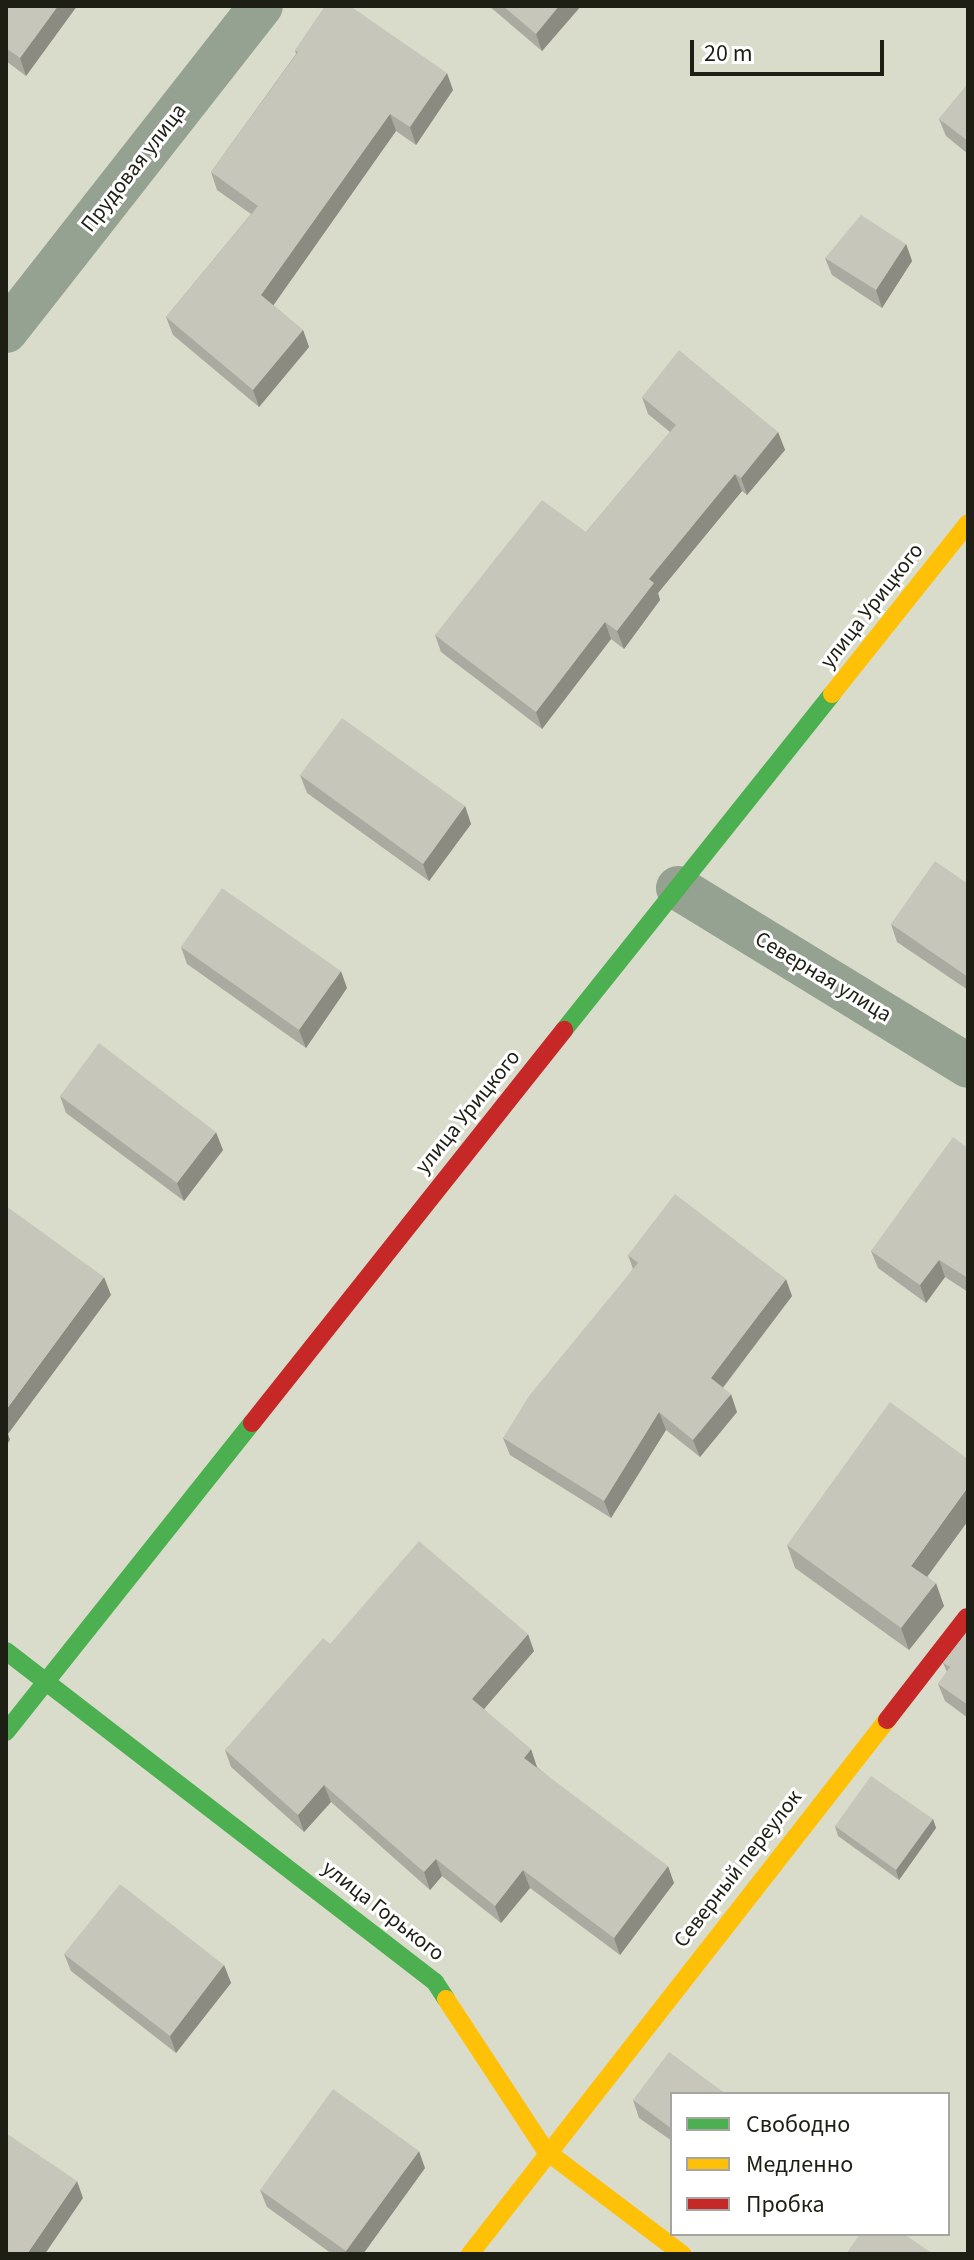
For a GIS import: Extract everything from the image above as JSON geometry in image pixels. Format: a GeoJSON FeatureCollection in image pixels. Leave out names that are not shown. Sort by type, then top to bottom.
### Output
{"type":"FeatureCollection","features":[{"type":"Feature","properties":{"kind":"street","name":"Прудовая улица"},"geometry":{"type":"LineString","coordinates":[[6,331],[261,6]]}},
{"type":"Feature","properties":{"kind":"street","name":"улица Урицкого"},"geometry":{"type":"LineString","coordinates":[[6,1732],[45,1679],[968,523]]}},
{"type":"Feature","properties":{"kind":"street","name":"Северная улица"},"geometry":{"type":"LineString","coordinates":[[678,888],[968,1066]]}},
{"type":"Feature","properties":{"kind":"street","name":"Северный переулок"},"geometry":{"type":"LineString","coordinates":[[546,2151],[967,1617]]}},
{"type":"Feature","properties":{"kind":"street","name":"улица Горького"},"geometry":{"type":"LineString","coordinates":[[6,1651],[435,1982],[546,2151],[682,2254]]}},
{"type":"Feature","properties":{"kind":"street"},"geometry":{"type":"LineString","coordinates":[[470,2254],[546,2151]]}},
{"type":"Feature","properties":{"kind":"building"},"geometry":{"type":"Polygon","coordinates":[[[6,6],[58,6],[20,58],[6,48],[6,6]]]}},
{"type":"Feature","properties":{"kind":"building"},"geometry":{"type":"Polygon","coordinates":[[[325,6],[350,6],[447,73],[410,127],[390,114],[261,295],[303,330],[253,390],[166,317],[258,206],[211,172],[298,52],[295,50],[325,6]]]}},
{"type":"Feature","properties":{"kind":"building"},"geometry":{"type":"Polygon","coordinates":[[[503,6],[559,6],[536,34],[503,6]]]}},
{"type":"Feature","properties":{"kind":"building"},"geometry":{"type":"Polygon","coordinates":[[[968,84],[968,141],[939,119],[968,84]]]}},
{"type":"Feature","properties":{"kind":"building"},"geometry":{"type":"Polygon","coordinates":[[[861,215],[906,244],[876,290],[825,258],[861,215]]]}},
{"type":"Feature","properties":{"kind":"building"},"geometry":{"type":"Polygon","coordinates":[[[679,350],[778,432],[741,478],[735,474],[649,579],[654,583],[617,631],[605,622],[536,712],[435,635],[542,500],[586,532],[676,425],[642,397],[679,350]]]}},
{"type":"Feature","properties":{"kind":"building"},"geometry":{"type":"Polygon","coordinates":[[[342,718],[465,806],[423,864],[300,775],[342,718]]]}},
{"type":"Feature","properties":{"kind":"building"},"geometry":{"type":"Polygon","coordinates":[[[935,861],[968,884],[968,977],[891,924],[935,861]]]}},
{"type":"Feature","properties":{"kind":"building"},"geometry":{"type":"Polygon","coordinates":[[[222,888],[341,971],[299,1030],[181,947],[222,888]]]}},
{"type":"Feature","properties":{"kind":"building"},"geometry":{"type":"Polygon","coordinates":[[[99,1043],[216,1132],[177,1183],[60,1096],[99,1043]]]}},
{"type":"Feature","properties":{"kind":"building"},"geometry":{"type":"Polygon","coordinates":[[[953,1137],[968,1148],[968,1278],[939,1260],[920,1285],[871,1251],[953,1137]]]}},
{"type":"Feature","properties":{"kind":"building"},"geometry":{"type":"Polygon","coordinates":[[[675,1194],[786,1279],[711,1378],[731,1394],[693,1440],[659,1412],[604,1501],[503,1438],[529,1396],[638,1263],[628,1255],[675,1194]]]}},
{"type":"Feature","properties":{"kind":"building"},"geometry":{"type":"Polygon","coordinates":[[[6,1206],[104,1277],[6,1410],[6,1206]]]}},
{"type":"Feature","properties":{"kind":"building"},"geometry":{"type":"Polygon","coordinates":[[[890,1402],[968,1459],[968,1487],[911,1566],[936,1583],[901,1628],[787,1545],[890,1402]]]}},
{"type":"Feature","properties":{"kind":"building"},"geometry":{"type":"Polygon","coordinates":[[[419,1541],[528,1634],[472,1699],[531,1749],[524,1758],[668,1866],[614,1938],[523,1870],[495,1906],[436,1859],[424,1872],[324,1785],[298,1815],[225,1750],[323,1638],[330,1644],[419,1541]]]}},
{"type":"Feature","properties":{"kind":"building"},"geometry":{"type":"Polygon","coordinates":[[[968,1631],[968,1705],[938,1684],[950,1667],[943,1663],[968,1631]]]}},
{"type":"Feature","properties":{"kind":"building"},"geometry":{"type":"Polygon","coordinates":[[[871,1776],[933,1819],[896,1870],[835,1826],[871,1776]]]}},
{"type":"Feature","properties":{"kind":"building"},"geometry":{"type":"Polygon","coordinates":[[[120,1884],[224,1965],[170,2036],[64,1954],[120,1884]]]}},
{"type":"Feature","properties":{"kind":"building"},"geometry":{"type":"Polygon","coordinates":[[[669,2052],[723,2092],[670,2092],[670,2128],[633,2100],[669,2052]]]}},
{"type":"Feature","properties":{"kind":"building"},"geometry":{"type":"Polygon","coordinates":[[[333,2089],[419,2151],[346,2251],[260,2190],[333,2089]]]}},
{"type":"Feature","properties":{"kind":"building"},"geometry":{"type":"Polygon","coordinates":[[[6,2133],[77,2181],[27,2254],[6,2254],[6,2133]]]}},
{"type":"Feature","properties":{"kind":"building"},"geometry":{"type":"Polygon","coordinates":[[[859,2236],[907,2236],[933,2254],[846,2254],[859,2236]]]}},
{"type":"Feature","properties":{"kind":"traffic: fast"},"geometry":{"type":"LineString","coordinates":[[564,1030],[832,694]]}},
{"type":"Feature","properties":{"kind":"traffic: fast"},"geometry":{"type":"LineString","coordinates":[[6,1732],[252,1423]]}},
{"type":"Feature","properties":{"kind":"traffic: fast"},"geometry":{"type":"LineString","coordinates":[[6,1651],[435,1982],[446,1999]]}},
{"type":"Feature","properties":{"kind":"traffic: slow"},"geometry":{"type":"LineString","coordinates":[[832,694],[968,523]]}},
{"type":"Feature","properties":{"kind":"traffic: slow"},"geometry":{"type":"LineString","coordinates":[[470,2254],[887,1720]]}},
{"type":"Feature","properties":{"kind":"traffic: slow"},"geometry":{"type":"LineString","coordinates":[[446,1999],[546,2151],[682,2254]]}},
{"type":"Feature","properties":{"kind":"traffic: jam"},"geometry":{"type":"LineString","coordinates":[[252,1423],[564,1030]]}},
{"type":"Feature","properties":{"kind":"traffic: jam"},"geometry":{"type":"LineString","coordinates":[[887,1720],[967,1617]]}}]}
